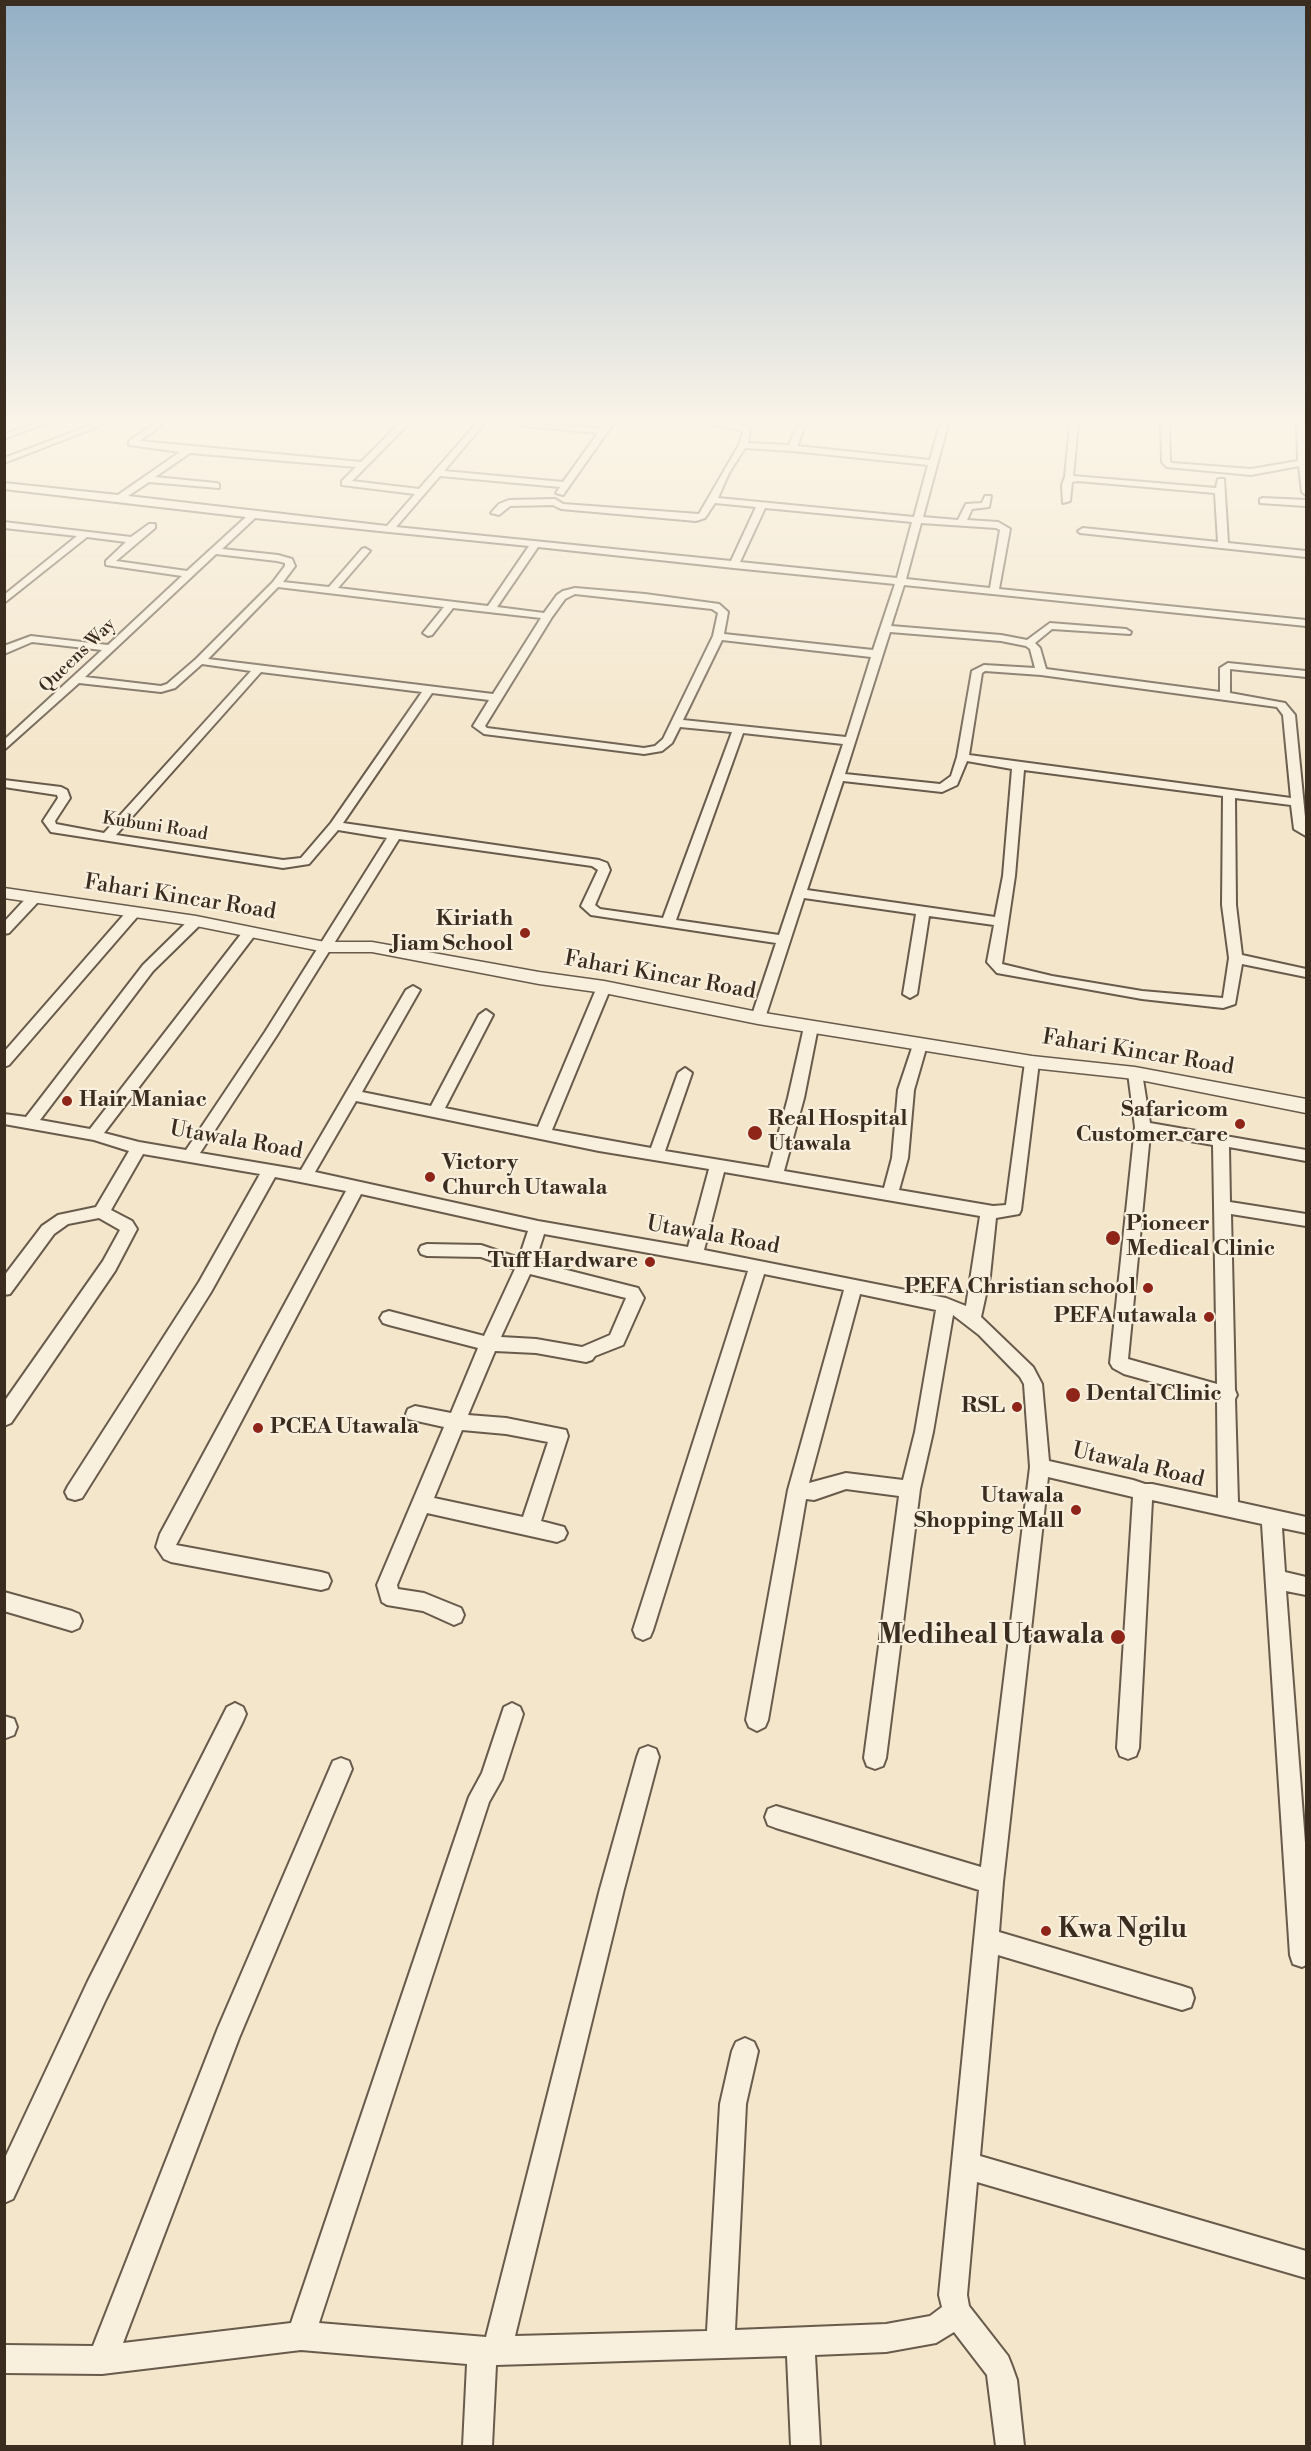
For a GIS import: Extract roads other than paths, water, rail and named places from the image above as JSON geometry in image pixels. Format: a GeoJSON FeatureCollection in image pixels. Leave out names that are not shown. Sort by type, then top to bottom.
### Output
{"type":"FeatureCollection","features":[{"type":"Feature","properties":{"kind":"street"},"geometry":{"type":"LineString","coordinates":[[4,600],[81,538]]}},
{"type":"Feature","properties":{"kind":"street"},"geometry":{"type":"LineString","coordinates":[[120,538],[133,540]]}},
{"type":"Feature","properties":{"kind":"street","name":"Queens Way"},"geometry":{"type":"LineString","coordinates":[[4,747],[228,538]]}},
{"type":"Feature","properties":{"kind":"street"},"geometry":{"type":"LineString","coordinates":[[480,538],[1306,623]]}},
{"type":"Feature","properties":{"kind":"street"},"geometry":{"type":"LineString","coordinates":[[734,565],[746,538]]}},
{"type":"Feature","properties":{"kind":"street"},"geometry":{"type":"LineString","coordinates":[[758,1018],[840,777],[901,580],[911,538]]}},
{"type":"Feature","properties":{"kind":"street"},"geometry":{"type":"LineString","coordinates":[[994,591],[1003,538]]}},
{"type":"Feature","properties":{"kind":"street"},"geometry":{"type":"LineString","coordinates":[[1157,538],[1306,554]]}},
{"type":"Feature","properties":{"kind":"street"},"geometry":{"type":"LineString","coordinates":[[1223,538],[1223,545]]}},
{"type":"Feature","properties":{"kind":"street"},"geometry":{"type":"LineString","coordinates":[[133,540],[109,563],[189,574]]}},
{"type":"Feature","properties":{"kind":"street"},"geometry":{"type":"LineString","coordinates":[[491,609],[535,544]]}},
{"type":"Feature","properties":{"kind":"street"},"geometry":{"type":"LineString","coordinates":[[331,591],[365,551]]}},
{"type":"Feature","properties":{"kind":"street"},"geometry":{"type":"LineString","coordinates":[[78,680],[161,689],[171,686],[200,661],[276,584],[290,566],[289,561],[278,558],[213,552]]}},
{"type":"Feature","properties":{"kind":"street"},"geometry":{"type":"LineString","coordinates":[[276,584],[547,616]]}},
{"type":"Feature","properties":{"kind":"street"},"geometry":{"type":"LineString","coordinates":[[574,591],[645,597],[721,608],[723,612],[718,636],[664,746],[644,751],[484,731],[479,726],[547,616],[561,597],[574,591]]}},
{"type":"Feature","properties":{"kind":"street"},"geometry":{"type":"LineString","coordinates":[[428,633],[451,604]]}},
{"type":"Feature","properties":{"kind":"street"},"geometry":{"type":"LineString","coordinates":[[1029,643],[1050,626],[1126,632]]}},
{"type":"Feature","properties":{"kind":"street"},"geometry":{"type":"LineString","coordinates":[[885,629],[1029,643],[1035,648],[1041,672]]}},
{"type":"Feature","properties":{"kind":"street"},"geometry":{"type":"LineString","coordinates":[[718,636],[877,654]]}},
{"type":"Feature","properties":{"kind":"street"},"geometry":{"type":"LineString","coordinates":[[4,651],[31,639],[110,648]]}},
{"type":"Feature","properties":{"kind":"street"},"geometry":{"type":"LineString","coordinates":[[200,661],[496,698]]}},
{"type":"Feature","properties":{"kind":"street"},"geometry":{"type":"LineString","coordinates":[[1225,696],[1225,668],[1228,666],[1306,674]]}},
{"type":"Feature","properties":{"kind":"street"},"geometry":{"type":"LineString","coordinates":[[106,838],[259,668]]}},
{"type":"Feature","properties":{"kind":"street"},"geometry":{"type":"LineString","coordinates":[[840,777],[942,788],[949,786],[957,776],[963,757],[975,695],[977,671],[984,668],[1041,672],[1274,703],[1286,708],[1289,715],[1300,829],[1306,832]]}},
{"type":"Feature","properties":{"kind":"street"},"geometry":{"type":"LineString","coordinates":[[430,689],[335,826],[596,863],[604,870],[588,906],[596,912],[785,940]]}},
{"type":"Feature","properties":{"kind":"street"},"geometry":{"type":"LineString","coordinates":[[677,723],[850,741]]}},
{"type":"Feature","properties":{"kind":"street"},"geometry":{"type":"LineString","coordinates":[[668,923],[723,780],[738,731]]}},
{"type":"Feature","properties":{"kind":"street"},"geometry":{"type":"LineString","coordinates":[[963,757],[1297,802]]}},
{"type":"Feature","properties":{"kind":"street"},"geometry":{"type":"LineString","coordinates":[[1018,766],[1009,876],[994,962],[1002,970],[1142,995],[1223,1003],[1230,1001],[1236,958],[1229,905],[1229,794]]}},
{"type":"Feature","properties":{"kind":"street","name":"Kubuni Road"},"geometry":{"type":"LineString","coordinates":[[4,783],[57,790],[63,793],[64,798],[49,821],[51,826],[106,838],[283,864],[299,864],[312,855],[335,826]]}},
{"type":"Feature","properties":{"kind":"street"},"geometry":{"type":"LineString","coordinates":[[190,1155],[395,835]]}},
{"type":"Feature","properties":{"kind":"street","name":"Fahari Kincar Road"},"geometry":{"type":"LineString","coordinates":[[4,893],[196,921],[325,947],[372,947],[538,978],[604,987],[758,1018],[1032,1062],[1134,1073],[1306,1106]]}},
{"type":"Feature","properties":{"kind":"street"},"geometry":{"type":"LineString","coordinates":[[799,893],[1000,922]]}},
{"type":"Feature","properties":{"kind":"street"},"geometry":{"type":"LineString","coordinates":[[4,930],[34,898]]}},
{"type":"Feature","properties":{"kind":"street"},"geometry":{"type":"LineString","coordinates":[[910,994],[923,911]]}},
{"type":"Feature","properties":{"kind":"street"},"geometry":{"type":"LineString","coordinates":[[4,1062],[133,913]]}},
{"type":"Feature","properties":{"kind":"street"},"geometry":{"type":"LineString","coordinates":[[29,1124],[148,968],[196,921]]}},
{"type":"Feature","properties":{"kind":"street"},"geometry":{"type":"LineString","coordinates":[[94,1136],[250,932]]}},
{"type":"Feature","properties":{"kind":"street"},"geometry":{"type":"LineString","coordinates":[[1236,958],[1306,973]]}},
{"type":"Feature","properties":{"kind":"street"},"geometry":{"type":"LineString","coordinates":[[543,1133],[604,987]]}},
{"type":"Feature","properties":{"kind":"street"},"geometry":{"type":"LineString","coordinates":[[306,1176],[413,990]]}},
{"type":"Feature","properties":{"kind":"street"},"geometry":{"type":"LineString","coordinates":[[436,1112],[486,1015]]}},
{"type":"Feature","properties":{"kind":"street"},"geometry":{"type":"LineString","coordinates":[[776,1175],[811,1027]]}},
{"type":"Feature","properties":{"kind":"street"},"geometry":{"type":"LineString","coordinates":[[890,1196],[900,1158],[906,1090],[920,1045]]}},
{"type":"Feature","properties":{"kind":"street"},"geometry":{"type":"LineString","coordinates":[[353,1095],[656,1155],[718,1164],[890,1196],[989,1211],[1013,1210],[1032,1062]]}},
{"type":"Feature","properties":{"kind":"street"},"geometry":{"type":"LineString","coordinates":[[656,1155],[685,1073]]}},
{"type":"Feature","properties":{"kind":"street"},"geometry":{"type":"LineString","coordinates":[[1134,1073],[1143,1127],[1119,1363],[1130,1369],[1228,1395]]}},
{"type":"Feature","properties":{"kind":"street","name":"Utawala Road"},"geometry":{"type":"LineString","coordinates":[[4,1119],[94,1136],[139,1148],[271,1169],[538,1227],[758,1266],[946,1305],[959,1310],[972,1320],[1027,1372],[1033,1384],[1040,1467],[1133,1488],[1143,1493],[1152,1492],[1306,1525]]}},
{"type":"Feature","properties":{"kind":"street"},"geometry":{"type":"LineString","coordinates":[[1143,1127],[1306,1155]]}},
{"type":"Feature","properties":{"kind":"street"},"geometry":{"type":"LineString","coordinates":[[1221,1139],[1228,1395],[1228,1509]]}},
{"type":"Feature","properties":{"kind":"street"},"geometry":{"type":"LineString","coordinates":[[101,1212],[139,1148]]}},
{"type":"Feature","properties":{"kind":"street"},"geometry":{"type":"LineString","coordinates":[[694,1256],[718,1164]]}},
{"type":"Feature","properties":{"kind":"street"},"geometry":{"type":"LineString","coordinates":[[75,1492],[205,1287],[271,1169]]}},
{"type":"Feature","properties":{"kind":"street"},"geometry":{"type":"LineString","coordinates":[[321,1581],[171,1554],[166,1547],[167,1540],[356,1188]]}},
{"type":"Feature","properties":{"kind":"street"},"geometry":{"type":"LineString","coordinates":[[1224,1207],[1306,1220]]}},
{"type":"Feature","properties":{"kind":"street"},"geometry":{"type":"LineString","coordinates":[[972,1320],[981,1276],[989,1211]]}},
{"type":"Feature","properties":{"kind":"street"},"geometry":{"type":"LineString","coordinates":[[4,1289],[48,1230],[56,1223],[78,1215],[101,1212],[126,1225],[129,1229],[128,1235],[109,1266],[4,1418]]}},
{"type":"Feature","properties":{"kind":"street"},"geometry":{"type":"LineString","coordinates":[[454,1615],[424,1602],[394,1598],[389,1595],[387,1585],[489,1344],[525,1266],[538,1227]]}},
{"type":"Feature","properties":{"kind":"street"},"geometry":{"type":"LineString","coordinates":[[388,1318],[440,1329],[489,1344],[536,1346],[586,1355],[589,1351],[617,1340],[635,1298],[632,1293],[525,1266],[481,1251],[426,1250]]}},
{"type":"Feature","properties":{"kind":"street"},"geometry":{"type":"LineString","coordinates":[[644,1630],[758,1266]]}},
{"type":"Feature","properties":{"kind":"street"},"geometry":{"type":"LineString","coordinates":[[757,1720],[798,1490],[853,1287]]}},
{"type":"Feature","properties":{"kind":"street"},"geometry":{"type":"LineString","coordinates":[[875,1758],[910,1489],[924,1432],[946,1305]]}},
{"type":"Feature","properties":{"kind":"street"},"geometry":{"type":"LineString","coordinates":[[416,1414],[457,1422],[506,1426],[559,1436],[529,1527]]}},
{"type":"Feature","properties":{"kind":"street"},"geometry":{"type":"LineString","coordinates":[[1010,2446],[1003,2380],[998,2366],[957,2313],[953,2295],[991,1882],[1040,1467]]}},
{"type":"Feature","properties":{"kind":"street"},"geometry":{"type":"LineString","coordinates":[[798,1490],[814,1492],[846,1481],[910,1489]]}},
{"type":"Feature","properties":{"kind":"street"},"geometry":{"type":"LineString","coordinates":[[1128,1748],[1143,1493]]}},
{"type":"Feature","properties":{"kind":"street"},"geometry":{"type":"LineString","coordinates":[[423,1504],[556,1533]]}},
{"type":"Feature","properties":{"kind":"street"},"geometry":{"type":"LineString","coordinates":[[1271,1518],[1301,1884],[1302,1955]]}},
{"type":"Feature","properties":{"kind":"street"},"geometry":{"type":"LineString","coordinates":[[1276,1579],[1306,1586]]}},
{"type":"Feature","properties":{"kind":"street"},"geometry":{"type":"LineString","coordinates":[[4,1601],[72,1621]]}},
{"type":"Feature","properties":{"kind":"street"},"geometry":{"type":"LineString","coordinates":[[4,2190],[102,1980],[235,1713]]}},
{"type":"Feature","properties":{"kind":"street"},"geometry":{"type":"LineString","coordinates":[[301,2336],[480,1797],[491,1779],[512,1714]]}},
{"type":"Feature","properties":{"kind":"street"},"geometry":{"type":"LineString","coordinates":[[478,2446],[490,2351],[648,1757]]}},
{"type":"Feature","properties":{"kind":"street"},"geometry":{"type":"LineString","coordinates":[[102,2360],[227,2037],[341,1769]]}},
{"type":"Feature","properties":{"kind":"street"},"geometry":{"type":"LineString","coordinates":[[776,1817],[991,1882]]}},
{"type":"Feature","properties":{"kind":"street"},"geometry":{"type":"LineString","coordinates":[[987,1940],[1182,1998]]}},
{"type":"Feature","properties":{"kind":"street"},"geometry":{"type":"LineString","coordinates":[[720,2344],[733,2104],[745,2051]]}},
{"type":"Feature","properties":{"kind":"street"},"geometry":{"type":"LineString","coordinates":[[964,2165],[1306,2265]]}},
{"type":"Feature","properties":{"kind":"street"},"geometry":{"type":"LineString","coordinates":[[4,2359],[102,2360],[301,2336],[490,2351],[886,2338],[936,2329],[957,2313]]}},
{"type":"Feature","properties":{"kind":"street"},"geometry":{"type":"LineString","coordinates":[[800,2342],[806,2446]]}},
{"type":"Feature","properties":{"kind":"place","name":"Kiriath Jiam School"},"geometry":{"type":"Point","coordinates":[525,933]}},
{"type":"Feature","properties":{"kind":"place","name":"Hair Maniac"},"geometry":{"type":"Point","coordinates":[67,1101]}},
{"type":"Feature","properties":{"kind":"place","name":"Safaricom Customer care"},"geometry":{"type":"Point","coordinates":[1240,1124]}},
{"type":"Feature","properties":{"kind":"place","name":"Real Hospital Utawala"},"geometry":{"type":"Point","coordinates":[755,1133]}},
{"type":"Feature","properties":{"kind":"place","name":"Victory Church Utawala"},"geometry":{"type":"Point","coordinates":[430,1177]}},
{"type":"Feature","properties":{"kind":"place","name":"Pioneer Medical Clinic"},"geometry":{"type":"Point","coordinates":[1113,1238]}},
{"type":"Feature","properties":{"kind":"place","name":"Tuff Hardware"},"geometry":{"type":"Point","coordinates":[650,1262]}},
{"type":"Feature","properties":{"kind":"place","name":"PEFA Christian school"},"geometry":{"type":"Point","coordinates":[1148,1288]}},
{"type":"Feature","properties":{"kind":"place","name":"PEFA utawala"},"geometry":{"type":"Point","coordinates":[1209,1317]}},
{"type":"Feature","properties":{"kind":"place","name":"Dental Clinic"},"geometry":{"type":"Point","coordinates":[1073,1395]}},
{"type":"Feature","properties":{"kind":"place","name":"RSL"},"geometry":{"type":"Point","coordinates":[1017,1407]}},
{"type":"Feature","properties":{"kind":"place","name":"PCEA Utawala"},"geometry":{"type":"Point","coordinates":[258,1428]}},
{"type":"Feature","properties":{"kind":"place","name":"Utawala Shopping Mall"},"geometry":{"type":"Point","coordinates":[1076,1510]}},
{"type":"Feature","properties":{"kind":"place","name":"Mediheal Utawala"},"geometry":{"type":"Point","coordinates":[1118,1637]}},
{"type":"Feature","properties":{"kind":"place","name":"Kwa Ngilu"},"geometry":{"type":"Point","coordinates":[1046,1931]}}]}
